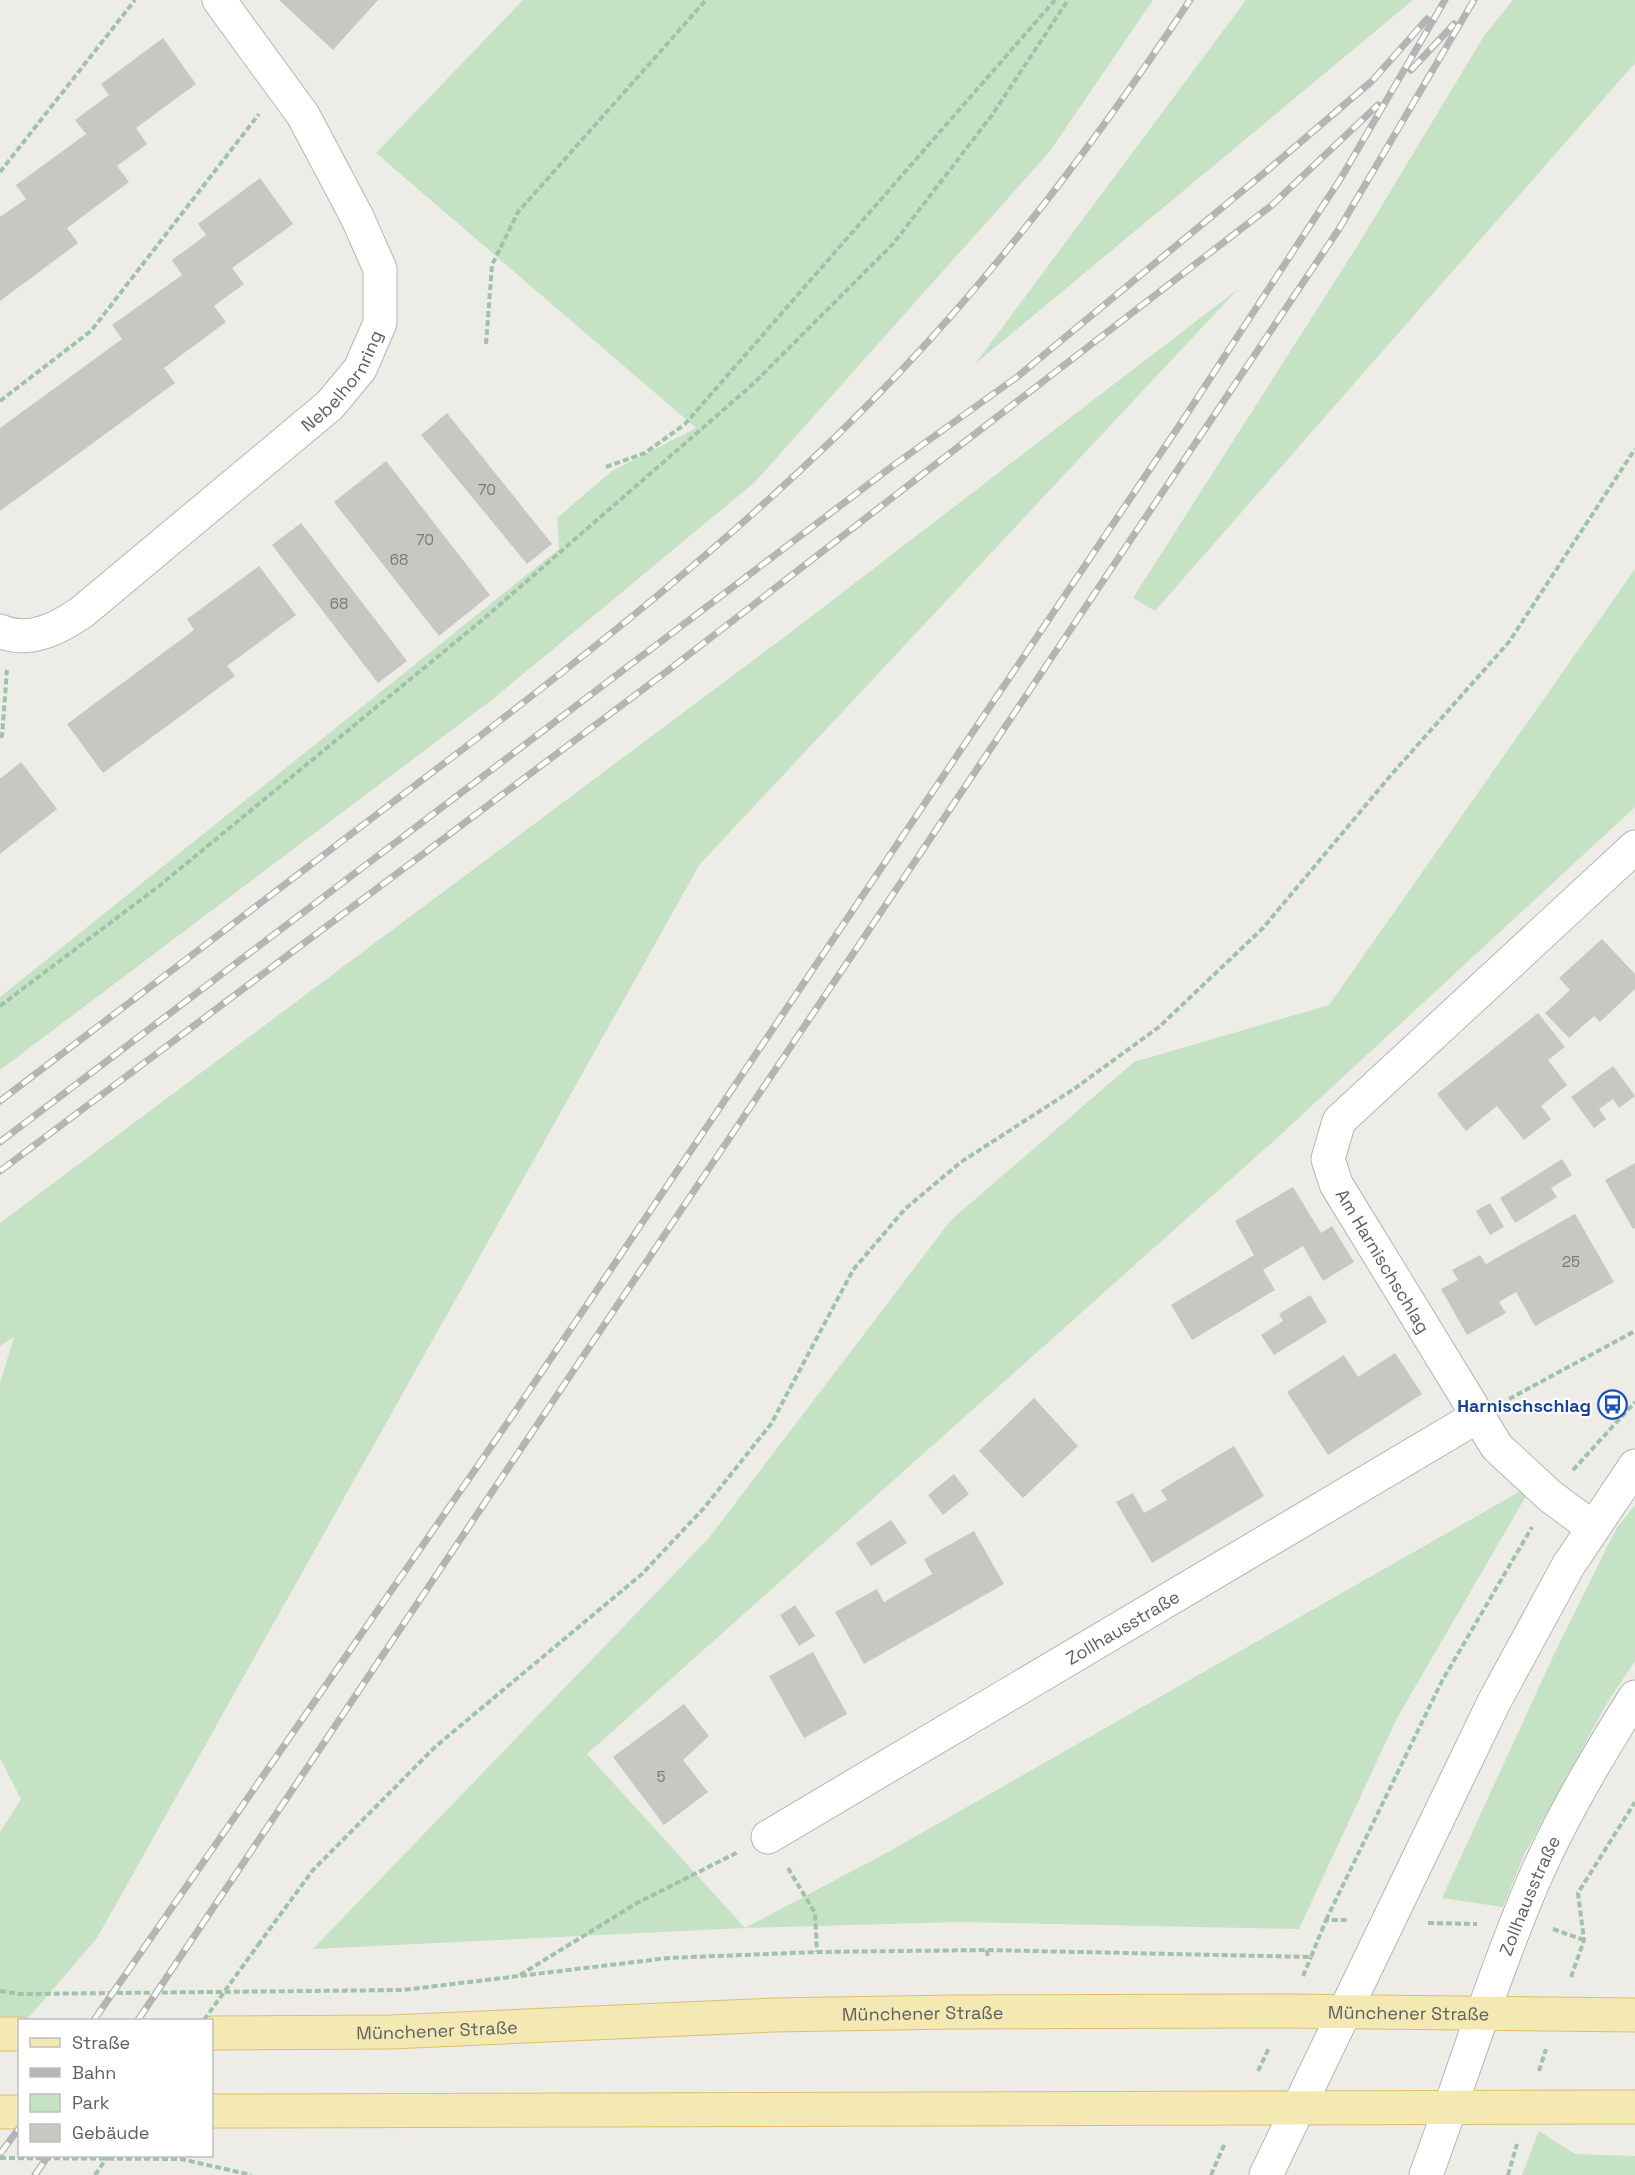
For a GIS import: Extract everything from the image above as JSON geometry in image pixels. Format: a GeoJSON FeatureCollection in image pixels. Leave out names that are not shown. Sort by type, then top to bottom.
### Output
{"type":"FeatureCollection","features":[{"type":"Feature","properties":{"kind":"main road","name":"Münchener Straße"},"geometry":{"type":"LineString","coordinates":[[213,2033],[390,2032],[773,2015],[1286,2011],[1635,2015]]}},
{"type":"Feature","properties":{"kind":"main road"},"geometry":{"type":"LineString","coordinates":[[0,2034],[18,2034]]}},
{"type":"Feature","properties":{"kind":"main road"},"geometry":{"type":"LineString","coordinates":[[213,2111],[1635,2107]]}},
{"type":"Feature","properties":{"kind":"main road"},"geometry":{"type":"LineString","coordinates":[[0,2112],[18,2112]]}},
{"type":"Feature","properties":{"kind":"street","name":"Nebelhornring"},"geometry":{"type":"LineString","coordinates":[[5,633],[35,634],[59,628],[82,612],[330,405],[360,369],[380,323],[380,269],[357,218],[303,115],[219,0]]}},
{"type":"Feature","properties":{"kind":"street","name":"Am Harnischschlag"},"geometry":{"type":"LineString","coordinates":[[1593,1528],[1550,1496],[1497,1447],[1336,1184],[1328,1159],[1339,1121],[1635,847]]}},
{"type":"Feature","properties":{"kind":"street","name":"Zollhausstraße"},"geometry":{"type":"LineString","coordinates":[[768,1837],[1478,1416]]}},
{"type":"Feature","properties":{"kind":"street"},"geometry":{"type":"LineString","coordinates":[[1266,2175],[1494,1702],[1535,1623],[1593,1528],[1635,1466]]}},
{"type":"Feature","properties":{"kind":"street","name":"Zollhausstraße"},"geometry":{"type":"LineString","coordinates":[[1426,2175],[1515,1926],[1557,1832],[1635,1697]]}},
{"type":"Feature","properties":{"kind":"path"},"geometry":{"type":"LineString","coordinates":[[0,171],[135,0]]}},
{"type":"Feature","properties":{"kind":"path"},"geometry":{"type":"LineString","coordinates":[[486,344],[492,265],[518,212],[706,0]]}},
{"type":"Feature","properties":{"kind":"path"},"geometry":{"type":"LineString","coordinates":[[606,467],[645,453],[685,424],[1055,0]]}},
{"type":"Feature","properties":{"kind":"path"},"geometry":{"type":"LineString","coordinates":[[0,1006],[159,886],[482,621],[752,384],[893,244],[992,115],[1068,0]]}},
{"type":"Feature","properties":{"kind":"path"},"geometry":{"type":"LineString","coordinates":[[0,401],[91,331],[282,84]]}},
{"type":"Feature","properties":{"kind":"path"},"geometry":{"type":"LineString","coordinates":[[205,2019],[313,1870],[435,1747],[642,1574],[704,1508],[771,1424],[853,1270],[905,1209],[961,1162],[1074,1089],[1159,1028],[1263,927],[1391,775],[1509,642],[1635,449]]}},
{"type":"Feature","properties":{"kind":"path"},"geometry":{"type":"LineString","coordinates":[[0,737],[2,736],[5,633]]}},
{"type":"Feature","properties":{"kind":"path"},"geometry":{"type":"LineString","coordinates":[[1478,1416],[1635,1331]]}},
{"type":"Feature","properties":{"kind":"path"},"geometry":{"type":"LineString","coordinates":[[1211,2175],[1311,1958],[1326,1920],[1443,1681],[1550,1496],[1635,1402]]}},
{"type":"Feature","properties":{"kind":"path"},"geometry":{"type":"LineString","coordinates":[[1508,2175],[1527,2107],[1584,1940],[1578,1893],[1635,1802]]}},
{"type":"Feature","properties":{"kind":"path"},"geometry":{"type":"LineString","coordinates":[[517,1976],[637,1903],[768,1837],[815,1913],[817,1952]]}},
{"type":"Feature","properties":{"kind":"path"},"geometry":{"type":"LineString","coordinates":[[1326,1920],[1555,1929],[1584,1940]]}},
{"type":"Feature","properties":{"kind":"path"},"geometry":{"type":"LineString","coordinates":[[0,1991],[19,1994],[403,1990],[668,1959],[817,1952],[987,1950],[1311,1958]]}},
{"type":"Feature","properties":{"kind":"path"},"geometry":{"type":"LineString","coordinates":[[987,1950],[988,1959]]}},
{"type":"Feature","properties":{"kind":"path"},"geometry":{"type":"LineString","coordinates":[[94,2175],[107,2157]]}},
{"type":"Feature","properties":{"kind":"path"},"geometry":{"type":"LineString","coordinates":[[0,2158],[181,2159],[251,2175]]}},
{"type":"Feature","properties":{"kind":"green space"},"geometry":{"type":"Polygon","coordinates":[[[523,0],[1153,0],[1050,151],[755,482],[493,699],[0,1070],[0,997],[559,549],[557,518],[612,471],[696,428],[376,153],[523,0]]]}},
{"type":"Feature","properties":{"kind":"green space"},"geometry":{"type":"Polygon","coordinates":[[[1246,0],[1413,0],[975,364],[1246,0]]]}},
{"type":"Feature","properties":{"kind":"green space"},"geometry":{"type":"Polygon","coordinates":[[[1513,0],[1635,0],[1635,63],[1155,611],[1133,598],[1358,245],[1484,36],[1513,0]]]}},
{"type":"Feature","properties":{"kind":"green space"},"geometry":{"type":"Polygon","coordinates":[[[1238,289],[700,864],[97,1938],[27,2019],[18,2019],[18,2030],[0,2051],[0,1832],[21,1799],[0,1758],[0,1383],[14,1337],[0,1346],[0,1223],[791,632],[1238,289]]]}},
{"type":"Feature","properties":{"kind":"green space"},"geometry":{"type":"Polygon","coordinates":[[[1635,569],[1635,807],[1277,1138],[587,1754],[745,1928],[313,1949],[708,1539],[951,1220],[1134,1062],[1329,1005],[1635,569]]]}},
{"type":"Feature","properties":{"kind":"green space"},"geometry":{"type":"Polygon","coordinates":[[[1533,1484],[1396,1720],[1299,1929],[960,1922],[745,1928],[890,1851],[1533,1484]]]}},
{"type":"Feature","properties":{"kind":"green space"},"geometry":{"type":"Polygon","coordinates":[[[1635,1505],[1635,1661],[1607,1703],[1524,1855],[1503,1907],[1442,1898],[1556,1650],[1616,1529],[1635,1505]]]}},
{"type":"Feature","properties":{"kind":"green space"},"geometry":{"type":"Polygon","coordinates":[[[1539,2131],[1575,2154],[1635,2156],[1635,2175],[1522,2175],[1539,2131]]]}},
{"type":"Feature","properties":{"kind":"building"},"geometry":{"type":"Polygon","coordinates":[[[279,0],[378,0],[333,50],[279,0]]]}},
{"type":"Feature","properties":{"kind":"building"},"geometry":{"type":"Polygon","coordinates":[[[163,38],[196,84],[136,128],[147,144],[117,166],[129,182],[67,228],[78,243],[0,301],[0,217],[26,199],[16,185],[86,134],[75,120],[109,95],[101,84],[163,38]]]}},
{"type":"Feature","properties":{"kind":"building"},"geometry":{"type":"Polygon","coordinates":[[[260,178],[293,224],[232,268],[244,284],[214,306],[226,322],[164,368],[175,383],[0,511],[0,428],[122,339],[112,325],[182,275],[172,260],[206,235],[198,224],[260,178]]]}},
{"type":"Feature","properties":{"kind":"building"},"geometry":{"type":"Polygon","coordinates":[[[447,413],[552,544],[527,564],[421,435],[447,413]]]}},
{"type":"Feature","properties":{"kind":"building"},"geometry":{"type":"Polygon","coordinates":[[[386,461],[490,595],[439,636],[334,502],[386,461]]]}},
{"type":"Feature","properties":{"kind":"building"},"geometry":{"type":"Polygon","coordinates":[[[301,523],[407,661],[378,683],[272,545],[301,523]]]}},
{"type":"Feature","properties":{"kind":"building"},"geometry":{"type":"Polygon","coordinates":[[[259,566],[296,615],[227,666],[235,676],[103,773],[67,724],[194,630],[187,619],[259,566]]]}},
{"type":"Feature","properties":{"kind":"building"},"geometry":{"type":"Polygon","coordinates":[[[21,762],[57,809],[0,854],[0,779],[21,762]]]}},
{"type":"Feature","properties":{"kind":"building"},"geometry":{"type":"Polygon","coordinates":[[[1602,939],[1635,974],[1635,989],[1600,1022],[1594,1016],[1569,1038],[1545,1013],[1570,990],[1559,978],[1602,939]]]}},
{"type":"Feature","properties":{"kind":"building"},"geometry":{"type":"Polygon","coordinates":[[[1538,1013],[1565,1047],[1548,1060],[1567,1085],[1541,1106],[1551,1119],[1524,1140],[1497,1106],[1466,1131],[1437,1094],[1538,1013]]]}},
{"type":"Feature","properties":{"kind":"building"},"geometry":{"type":"Polygon","coordinates":[[[1613,1066],[1635,1096],[1619,1108],[1613,1099],[1599,1109],[1606,1119],[1594,1128],[1571,1097],[1613,1066]]]}},
{"type":"Feature","properties":{"kind":"building"},"geometry":{"type":"Polygon","coordinates":[[[1562,1159],[1572,1175],[1551,1188],[1557,1197],[1515,1223],[1500,1198],[1562,1159]]]}},
{"type":"Feature","properties":{"kind":"building"},"geometry":{"type":"Polygon","coordinates":[[[1635,1163],[1635,1228],[1633,1229],[1605,1180],[1635,1163]]]}},
{"type":"Feature","properties":{"kind":"building"},"geometry":{"type":"Polygon","coordinates":[[[1293,1187],[1321,1233],[1332,1226],[1354,1262],[1323,1281],[1303,1246],[1263,1270],[1275,1290],[1192,1340],[1171,1305],[1254,1255],[1235,1221],[1293,1187]]]}},
{"type":"Feature","properties":{"kind":"building"},"geometry":{"type":"Polygon","coordinates":[[[1490,1203],[1504,1227],[1490,1235],[1476,1211],[1490,1203]]]}},
{"type":"Feature","properties":{"kind":"building"},"geometry":{"type":"Polygon","coordinates":[[[1575,1214],[1614,1282],[1535,1326],[1516,1292],[1499,1302],[1506,1313],[1467,1335],[1441,1289],[1458,1280],[1452,1270],[1480,1255],[1486,1264],[1575,1214]]]}},
{"type":"Feature","properties":{"kind":"building"},"geometry":{"type":"Polygon","coordinates":[[[1310,1295],[1327,1322],[1274,1355],[1261,1335],[1283,1321],[1279,1314],[1310,1295]]]}},
{"type":"Feature","properties":{"kind":"building"},"geometry":{"type":"Polygon","coordinates":[[[1395,1353],[1422,1394],[1328,1455],[1287,1392],[1344,1355],[1358,1377],[1395,1353]]]}},
{"type":"Feature","properties":{"kind":"building"},"geometry":{"type":"Polygon","coordinates":[[[1034,1398],[1078,1446],[1023,1498],[979,1451],[1034,1398]]]}},
{"type":"Feature","properties":{"kind":"building"},"geometry":{"type":"Polygon","coordinates":[[[1234,1446],[1264,1496],[1152,1563],[1116,1502],[1133,1493],[1144,1513],[1167,1500],[1161,1490],[1234,1446]]]}},
{"type":"Feature","properties":{"kind":"building"},"geometry":{"type":"Polygon","coordinates":[[[954,1474],[969,1494],[943,1515],[928,1495],[954,1474]]]}},
{"type":"Feature","properties":{"kind":"building"},"geometry":{"type":"Polygon","coordinates":[[[891,1520],[907,1543],[871,1566],[856,1543],[891,1520]]]}},
{"type":"Feature","properties":{"kind":"building"},"geometry":{"type":"Polygon","coordinates":[[[974,1531],[1004,1584],[864,1664],[835,1612],[877,1589],[884,1602],[932,1574],[924,1559],[974,1531]]]}},
{"type":"Feature","properties":{"kind":"building"},"geometry":{"type":"Polygon","coordinates":[[[795,1605],[815,1636],[799,1646],[780,1615],[795,1605]]]}},
{"type":"Feature","properties":{"kind":"building"},"geometry":{"type":"Polygon","coordinates":[[[813,1652],[847,1714],[804,1738],[769,1676],[813,1652]]]}},
{"type":"Feature","properties":{"kind":"building"},"geometry":{"type":"Polygon","coordinates":[[[684,1704],[709,1736],[683,1760],[708,1792],[664,1825],[613,1757],[684,1704]]]}},
{"type":"Feature","properties":{"kind":"railway"},"geometry":{"type":"LineString","coordinates":[[0,1101],[534,695],[660,594],[782,487],[898,374],[977,286],[1088,146],[1190,0]]}},
{"type":"Feature","properties":{"kind":"railway"},"geometry":{"type":"LineString","coordinates":[[95,2019],[506,1425],[1181,423],[1341,178],[1445,0]]}},
{"type":"Feature","properties":{"kind":"railway"},"geometry":{"type":"LineString","coordinates":[[139,2019],[1339,229],[1474,0]]}},
{"type":"Feature","properties":{"kind":"railway"},"geometry":{"type":"LineString","coordinates":[[0,1142],[894,465],[1017,377],[1372,81],[1427,19]]}},
{"type":"Feature","properties":{"kind":"railway"},"geometry":{"type":"LineString","coordinates":[[1411,70],[1454,24]]}},
{"type":"Feature","properties":{"kind":"railway"},"geometry":{"type":"LineString","coordinates":[[0,1171],[670,669],[1272,205],[1378,105]]}},
{"type":"Feature","properties":{"kind":"railway"},"geometry":{"type":"LineString","coordinates":[[0,2154],[18,2130]]}},
{"type":"Feature","properties":{"kind":"railway"},"geometry":{"type":"LineString","coordinates":[[35,2175],[47,2157]]}},
{"type":"Feature","properties":{"kind":"place","name":"Harnischschlag"},"geometry":{"type":"Point","coordinates":[1612,1405]}}]}
